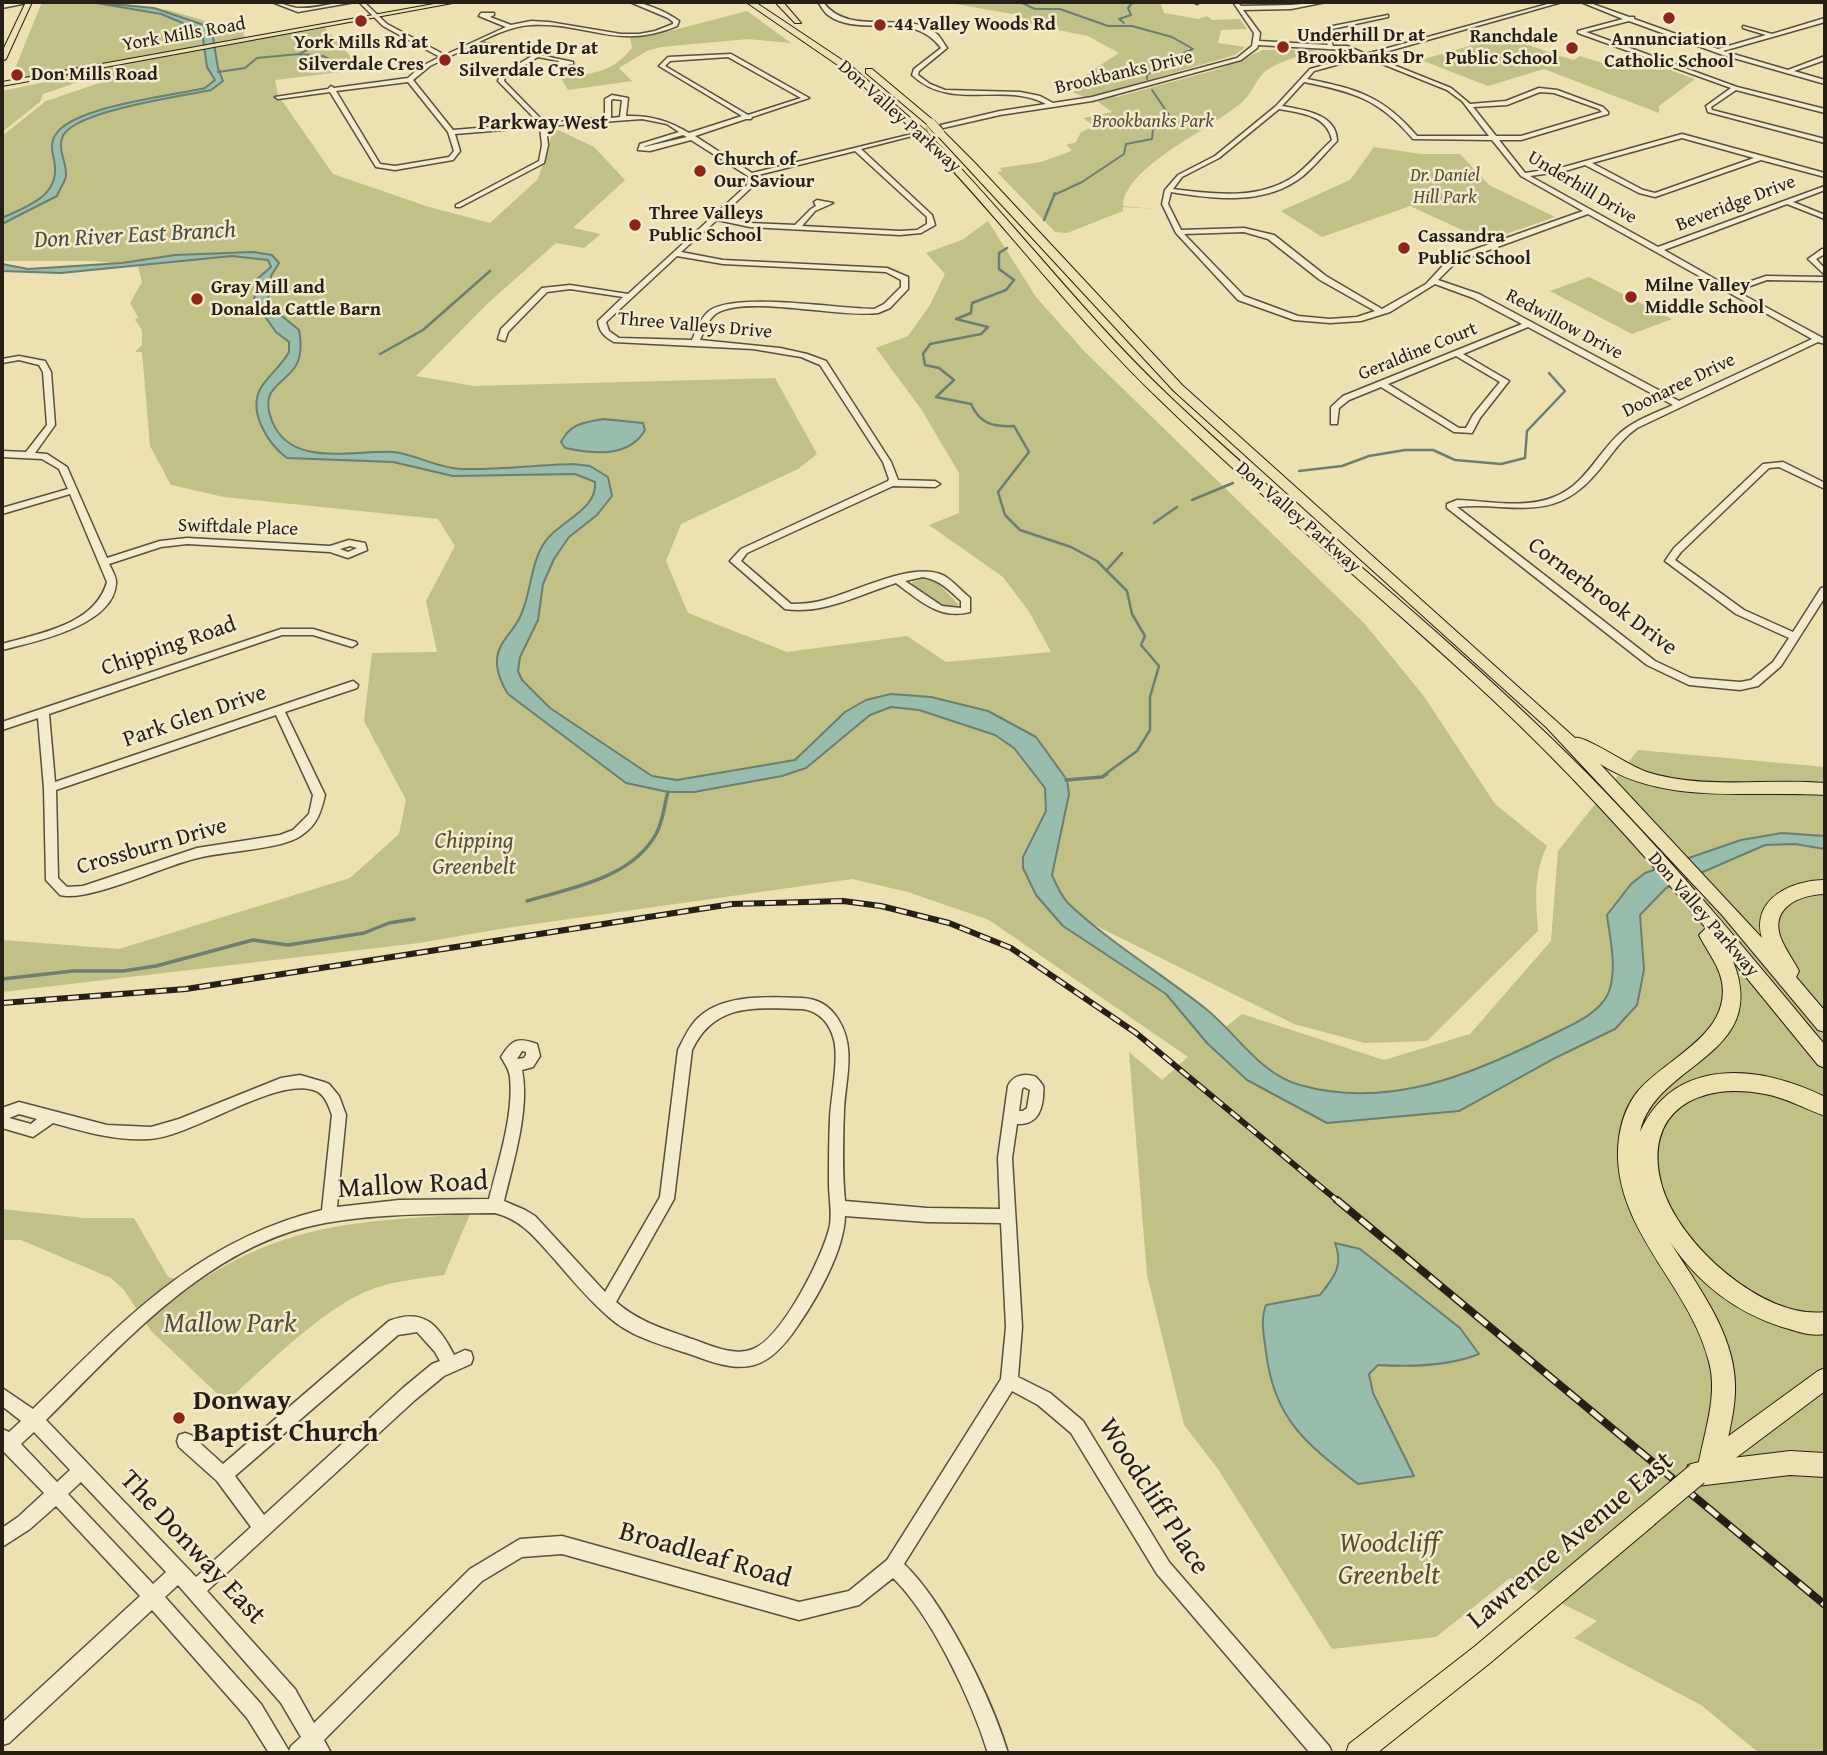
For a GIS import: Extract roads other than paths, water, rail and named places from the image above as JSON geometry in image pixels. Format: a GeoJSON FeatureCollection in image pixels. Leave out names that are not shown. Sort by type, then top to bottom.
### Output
{"type":"FeatureCollection","features":[{"type":"Feature","properties":{"kind":"highway"},"geometry":{"type":"LineString","coordinates":[[742,2],[767,13]]}},
{"type":"Feature","properties":{"kind":"highway","name":"Don Valley Parkway"},"geometry":{"type":"LineString","coordinates":[[750,2],[848,68],[917,132],[991,206],[1102,335],[1161,395],[1443,645],[1548,744],[1694,903],[1825,1059]]}},
{"type":"Feature","properties":{"kind":"highway"},"geometry":{"type":"LineString","coordinates":[[769,2],[808,28]]}},
{"type":"Feature","properties":{"kind":"highway"},"geometry":{"type":"LineString","coordinates":[[779,2],[798,21]]}},
{"type":"Feature","properties":{"kind":"highway","name":"Don Valley Parkway"},"geometry":{"type":"LineString","coordinates":[[819,36],[861,65],[931,123],[942,129],[1137,348],[1178,388],[1552,723],[1728,910],[1825,1024]]}},
{"type":"Feature","properties":{"kind":"highway"},"geometry":{"type":"LineString","coordinates":[[1552,723],[1625,771],[1654,780],[1691,786],[1795,785],[1825,789]]}},
{"type":"Feature","properties":{"kind":"highway"},"geometry":{"type":"LineString","coordinates":[[1811,1007],[1773,941],[1769,920],[1774,907],[1787,896],[1806,888],[1825,887]]}},
{"type":"Feature","properties":{"kind":"highway"},"geometry":{"type":"LineString","coordinates":[[1694,903],[1700,924],[1728,968],[1735,998],[1726,1022],[1707,1044],[1643,1099],[1631,1126],[1628,1155],[1634,1189],[1702,1318],[1722,1363],[1722,1398],[1704,1468],[1790,1463],[1825,1465]]}},
{"type":"Feature","properties":{"kind":"highway"},"geometry":{"type":"LineString","coordinates":[[1825,1107],[1806,1097],[1769,1085],[1734,1080],[1702,1085],[1676,1097],[1655,1119],[1647,1145],[1649,1178],[1657,1201],[1678,1237],[1718,1280],[1755,1306],[1793,1320],[1825,1323]]}},
{"type":"Feature","properties":{"kind":"main road"},"geometry":{"type":"LineString","coordinates":[[2,37],[19,2]]}},
{"type":"Feature","properties":{"kind":"main road"},"geometry":{"type":"LineString","coordinates":[[2,59],[29,2]]}},
{"type":"Feature","properties":{"kind":"main road","name":"York Mills Road"},"geometry":{"type":"LineString","coordinates":[[378,15],[441,2]]}},
{"type":"Feature","properties":{"kind":"main road","name":"York Mills Road"},"geometry":{"type":"LineString","coordinates":[[2,82],[454,2]]}},
{"type":"Feature","properties":{"kind":"main road","name":"Lawrence Avenue East"},"geometry":{"type":"LineString","coordinates":[[1358,1753],[1482,1655],[1704,1468],[1825,1378]]}},
{"type":"Feature","properties":{"kind":"street"},"geometry":{"type":"LineString","coordinates":[[2,4],[29,2]]}},
{"type":"Feature","properties":{"kind":"street"},"geometry":{"type":"LineString","coordinates":[[275,2],[298,10],[352,2]]}},
{"type":"Feature","properties":{"kind":"street"},"geometry":{"type":"LineString","coordinates":[[361,2],[445,57]]}},
{"type":"Feature","properties":{"kind":"street"},"geometry":{"type":"LineString","coordinates":[[369,2],[378,15],[453,53]]}},
{"type":"Feature","properties":{"kind":"street"},"geometry":{"type":"LineString","coordinates":[[278,97],[331,88],[410,80],[418,71],[453,53],[511,27],[533,23],[622,36],[676,25],[676,20],[632,2]]}},
{"type":"Feature","properties":{"kind":"street"},"geometry":{"type":"LineString","coordinates":[[821,2],[823,7],[845,21],[908,25],[919,28],[942,42],[944,48],[916,70],[915,75],[927,85],[954,92],[1036,94],[1054,106]]}},
{"type":"Feature","properties":{"kind":"street"},"geometry":{"type":"LineString","coordinates":[[1235,2],[1257,33],[1255,46],[1278,45]]}},
{"type":"Feature","properties":{"kind":"street"},"geometry":{"type":"LineString","coordinates":[[1241,8],[1291,7],[1323,2]]}},
{"type":"Feature","properties":{"kind":"street"},"geometry":{"type":"LineString","coordinates":[[1560,2],[1312,70],[1278,107],[1217,157],[1180,176],[1168,190],[1165,204],[1170,220],[1178,232],[1241,298],[1297,318],[1330,321],[1382,312],[1410,300],[1453,260],[1587,212]]}},
{"type":"Feature","properties":{"kind":"street"},"geometry":{"type":"LineString","coordinates":[[1583,2],[1718,51],[1825,82]]}},
{"type":"Feature","properties":{"kind":"street"},"geometry":{"type":"LineString","coordinates":[[487,16],[511,27]]}},
{"type":"Feature","properties":{"kind":"street"},"geometry":{"type":"LineString","coordinates":[[1331,47],[1326,34],[1330,28],[1386,16]]}},
{"type":"Feature","properties":{"kind":"street"},"geometry":{"type":"LineString","coordinates":[[1632,18],[1580,32],[1735,88],[1825,111]]}},
{"type":"Feature","properties":{"kind":"street"},"geometry":{"type":"LineString","coordinates":[[1718,51],[1825,20]]}},
{"type":"Feature","properties":{"kind":"street"},"geometry":{"type":"LineString","coordinates":[[1745,27],[1774,36]]}},
{"type":"Feature","properties":{"kind":"street"},"geometry":{"type":"LineString","coordinates":[[476,43],[562,61]]}},
{"type":"Feature","properties":{"kind":"street","name":"Underhill Drive"},"geometry":{"type":"LineString","coordinates":[[1278,45],[1331,47],[1365,54],[1441,85],[1461,96],[1523,175],[1822,341]]}},
{"type":"Feature","properties":{"kind":"street","name":"Brookbanks Drive"},"geometry":{"type":"LineString","coordinates":[[942,129],[1000,113],[1054,106],[1214,67],[1240,59],[1255,46]]}},
{"type":"Feature","properties":{"kind":"street"},"geometry":{"type":"LineString","coordinates":[[458,206],[542,162],[545,145],[543,124],[501,81],[502,76],[513,68],[538,55]]}},
{"type":"Feature","properties":{"kind":"street"},"geometry":{"type":"LineString","coordinates":[[690,135],[642,145],[640,149],[650,149],[748,118],[806,98],[729,55],[676,58],[663,62],[662,65],[748,118]]}},
{"type":"Feature","properties":{"kind":"street"},"geometry":{"type":"LineString","coordinates":[[1787,72],[1825,58]]}},
{"type":"Feature","properties":{"kind":"street"},"geometry":{"type":"LineString","coordinates":[[331,88],[378,166],[396,168],[451,159],[457,151],[451,132],[410,80]]}},
{"type":"Feature","properties":{"kind":"street"},"geometry":{"type":"LineString","coordinates":[[1304,80],[1341,87],[1378,100],[1399,117],[1415,138],[1521,138],[1606,113],[1601,108],[1555,91],[1530,92],[1507,103],[1469,106]]}},
{"type":"Feature","properties":{"kind":"street"},"geometry":{"type":"LineString","coordinates":[[1735,88],[1709,107],[1710,111],[1825,142]]}},
{"type":"Feature","properties":{"kind":"street"},"geometry":{"type":"LineString","coordinates":[[608,118],[608,99],[612,97],[625,98],[623,117]]}},
{"type":"Feature","properties":{"kind":"street"},"geometry":{"type":"LineString","coordinates":[[1168,190],[1223,196],[1254,195],[1300,174],[1335,140],[1335,134],[1320,116],[1278,107]]}},
{"type":"Feature","properties":{"kind":"street"},"geometry":{"type":"LineString","coordinates":[[451,132],[623,117],[657,119],[690,135],[751,175],[917,132]]}},
{"type":"Feature","properties":{"kind":"street"},"geometry":{"type":"LineString","coordinates":[[1523,175],[1586,163],[1682,136],[1825,175]]}},
{"type":"Feature","properties":{"kind":"street"},"geometry":{"type":"LineString","coordinates":[[716,218],[750,225],[911,233],[931,225],[930,216],[857,149]]}},
{"type":"Feature","properties":{"kind":"street"},"geometry":{"type":"LineString","coordinates":[[1586,163],[1642,192],[1655,195],[1762,157]]}},
{"type":"Feature","properties":{"kind":"street","name":"Three Valleys Drive"},"geometry":{"type":"LineString","coordinates":[[751,175],[750,186],[602,321],[606,334],[617,340],[808,355],[823,363],[887,462],[894,479],[892,483]]}},
{"type":"Feature","properties":{"kind":"street","name":"Beveridge Drive"},"geometry":{"type":"LineString","coordinates":[[1658,250],[1825,188]]}},
{"type":"Feature","properties":{"kind":"street"},"geometry":{"type":"LineString","coordinates":[[1787,202],[1825,217]]}},
{"type":"Feature","properties":{"kind":"street"},"geometry":{"type":"LineString","coordinates":[[796,228],[820,207]]}},
{"type":"Feature","properties":{"kind":"street"},"geometry":{"type":"LineString","coordinates":[[1178,232],[1244,230],[1271,237],[1323,278],[1382,312]]}},
{"type":"Feature","properties":{"kind":"street"},"geometry":{"type":"LineString","coordinates":[[1825,251],[1812,259],[1825,276]]}},
{"type":"Feature","properties":{"kind":"street"},"geometry":{"type":"LineString","coordinates":[[678,254],[723,262],[887,270],[905,279],[905,287],[891,302],[874,311],[746,304],[724,307],[712,313],[694,344]]}},
{"type":"Feature","properties":{"kind":"street"},"geometry":{"type":"LineString","coordinates":[[1731,290],[1766,278],[1825,276]]}},
{"type":"Feature","properties":{"kind":"street","name":"Redwillow Drive"},"geometry":{"type":"LineString","coordinates":[[1433,281],[1476,296],[1678,404]]}},
{"type":"Feature","properties":{"kind":"street"},"geometry":{"type":"LineString","coordinates":[[502,339],[504,331],[545,290],[570,287],[629,296]]}},
{"type":"Feature","properties":{"kind":"street","name":"Geraldine Court"},"geometry":{"type":"LineString","coordinates":[[1334,422],[1338,403],[1529,324]]}},
{"type":"Feature","properties":{"kind":"street","name":"Doonaree Drive"},"geometry":{"type":"LineString","coordinates":[[1452,504],[1519,507],[1563,497],[1585,480],[1624,432],[1678,404],[1822,341]]}},
{"type":"Feature","properties":{"kind":"street"},"geometry":{"type":"LineString","coordinates":[[1381,383],[1457,430],[1469,431],[1476,416],[1506,381],[1456,353]]}},
{"type":"Feature","properties":{"kind":"street"},"geometry":{"type":"LineString","coordinates":[[2,361],[19,358],[36,361],[47,372],[51,425],[30,453]]}},
{"type":"Feature","properties":{"kind":"street"},"geometry":{"type":"LineString","coordinates":[[2,454],[30,453],[58,462],[74,490],[105,562],[111,590],[97,611],[67,626],[2,647]]}},
{"type":"Feature","properties":{"kind":"street"},"geometry":{"type":"LineString","coordinates":[[1795,637],[1740,612],[1670,561],[1677,550],[1766,466],[1780,464],[1825,486]]}},
{"type":"Feature","properties":{"kind":"street"},"geometry":{"type":"LineString","coordinates":[[899,581],[943,612],[953,615],[966,610],[966,600],[939,577],[928,574],[899,581],[814,608],[789,607],[768,593],[735,561],[744,551],[892,483],[935,484]]}},
{"type":"Feature","properties":{"kind":"street"},"geometry":{"type":"LineString","coordinates":[[2,511],[74,490]]}},
{"type":"Feature","properties":{"kind":"street","name":"Cornerbrook Drive"},"geometry":{"type":"LineString","coordinates":[[1452,504],[1450,506],[1456,512],[1651,663],[1689,681],[1740,686],[1754,683],[1777,664],[1825,590]]}},
{"type":"Feature","properties":{"kind":"street","name":"Swiftdale Place"},"geometry":{"type":"LineString","coordinates":[[105,562],[174,542],[331,549]]}},
{"type":"Feature","properties":{"kind":"street","name":"Chipping Road"},"geometry":{"type":"LineString","coordinates":[[2,726],[281,632],[313,632],[352,643]]}},
{"type":"Feature","properties":{"kind":"street","name":"Park Glen Drive"},"geometry":{"type":"LineString","coordinates":[[50,788],[353,685]]}},
{"type":"Feature","properties":{"kind":"street","name":"Crossburn Drive"},"geometry":{"type":"LineString","coordinates":[[43,712],[50,788],[51,875],[64,892],[97,888],[204,851],[290,837],[314,816],[319,795],[279,711]]}},
{"type":"Feature","properties":{"kind":"street"},"geometry":{"type":"LineString","coordinates":[[607,1303],[662,1212],[671,1169],[685,1050],[694,1030],[716,1011],[736,1004],[807,1004],[825,1011],[837,1030],[842,1053],[836,1184],[838,1208],[927,1215],[1007,1216]]}},
{"type":"Feature","properties":{"kind":"street"},"geometry":{"type":"LineString","coordinates":[[495,1206],[510,1142],[515,1091],[514,1065]]}},
{"type":"Feature","properties":{"kind":"street"},"geometry":{"type":"LineString","coordinates":[[2,1114],[19,1108],[49,1118],[107,1130],[151,1133],[180,1125],[281,1084],[314,1084],[324,1088],[334,1100],[339,1115],[329,1216]]}},
{"type":"Feature","properties":{"kind":"street","name":"Broadleaf Road"},"geometry":{"type":"LineString","coordinates":[[298,1753],[317,1745],[476,1575],[520,1548],[562,1545],[799,1611],[853,1599],[893,1566],[1009,1381],[1014,1327],[1005,1158],[1012,1117]]}},
{"type":"Feature","properties":{"kind":"street"},"geometry":{"type":"LineString","coordinates":[[2,1122],[33,1131],[49,1118]]}},
{"type":"Feature","properties":{"kind":"street","name":"Mallow Road"},"geometry":{"type":"LineString","coordinates":[[5,1441],[34,1420],[117,1339],[212,1261],[262,1235],[329,1216],[365,1211],[495,1206],[510,1208],[534,1223],[570,1267],[607,1303],[639,1327],[720,1358],[750,1359],[772,1347],[794,1317],[831,1244],[838,1208]]}},
{"type":"Feature","properties":{"kind":"street"},"geometry":{"type":"LineString","coordinates":[[195,1590],[261,1526],[417,1387],[458,1362],[420,1324],[409,1323],[396,1327],[223,1475]]}},
{"type":"Feature","properties":{"kind":"street","name":"Woodcliff Place"},"geometry":{"type":"LineString","coordinates":[[1009,1381],[1044,1399],[1077,1427],[1163,1568],[1322,1753]]}},
{"type":"Feature","properties":{"kind":"street","name":"The Donway East"},"geometry":{"type":"LineString","coordinates":[[2,1396],[34,1420],[179,1572],[288,1696],[317,1745]]}},
{"type":"Feature","properties":{"kind":"street"},"geometry":{"type":"LineString","coordinates":[[5,1441],[154,1597],[254,1711],[280,1753]]}},
{"type":"Feature","properties":{"kind":"street"},"geometry":{"type":"LineString","coordinates":[[185,1441],[223,1475],[261,1526]]}},
{"type":"Feature","properties":{"kind":"street"},"geometry":{"type":"LineString","coordinates":[[2,1538],[24,1523],[82,1470]]}},
{"type":"Feature","properties":{"kind":"street"},"geometry":{"type":"LineString","coordinates":[[893,1566],[918,1590],[976,1695],[998,1753]]}},
{"type":"Feature","properties":{"kind":"street"},"geometry":{"type":"LineString","coordinates":[[2,1737],[179,1572]]}},
{"type":"Feature","properties":{"kind":"waterway"},"geometry":{"type":"LineString","coordinates":[[1020,2],[1035,9],[1060,9],[1108,26],[1132,26],[1172,37],[1193,49],[1183,53],[1181,61],[1147,74],[1147,79]]}},
{"type":"Feature","properties":{"kind":"waterway"},"geometry":{"type":"LineString","coordinates":[[1124,23],[1119,19],[1131,15],[1128,8],[1133,2]]}},
{"type":"Feature","properties":{"kind":"waterway"},"geometry":{"type":"LineString","coordinates":[[299,54],[317,45]]}},
{"type":"Feature","properties":{"kind":"waterway"},"geometry":{"type":"LineString","coordinates":[[218,72],[245,68],[257,58],[299,54]]}},
{"type":"Feature","properties":{"kind":"waterway"},"geometry":{"type":"LineString","coordinates":[[299,54],[323,56],[345,67],[364,64]]}},
{"type":"Feature","properties":{"kind":"waterway"},"geometry":{"type":"LineString","coordinates":[[1054,195],[1082,182],[1124,154],[1126,144],[1152,139],[1153,129],[1169,115],[1152,90]]}},
{"type":"Feature","properties":{"kind":"waterway"},"geometry":{"type":"LineString","coordinates":[[1044,220],[1054,195]]}},
{"type":"Feature","properties":{"kind":"waterway"},"geometry":{"type":"LineString","coordinates":[[1007,248],[999,253],[999,269],[1014,280],[1006,290],[972,303],[971,313],[956,319],[988,327],[981,334],[930,344],[923,354],[925,365],[939,368],[954,380],[936,397],[971,404],[988,423],[1014,426],[1029,452],[998,492],[1005,515],[1020,530],[1071,547],[1097,561],[1106,570]]}},
{"type":"Feature","properties":{"kind":"waterway"},"geometry":{"type":"LineString","coordinates":[[380,354],[423,330],[490,271]]}},
{"type":"Feature","properties":{"kind":"waterway"},"geometry":{"type":"LineString","coordinates":[[1299,471],[1342,466],[1369,456],[1405,450],[1433,450],[1455,460],[1501,464],[1525,458],[1527,431],[1565,391],[1549,373]]}},
{"type":"Feature","properties":{"kind":"waterway"},"geometry":{"type":"LineString","coordinates":[[1192,500],[1233,483]]}},
{"type":"Feature","properties":{"kind":"waterway"},"geometry":{"type":"LineString","coordinates":[[1154,523],[1177,507]]}},
{"type":"Feature","properties":{"kind":"waterway"},"geometry":{"type":"LineString","coordinates":[[1106,570],[1122,553]]}},
{"type":"Feature","properties":{"kind":"waterway"},"geometry":{"type":"LineString","coordinates":[[1104,775],[1137,751],[1150,730],[1150,697],[1159,666],[1141,645],[1145,636],[1132,614],[1127,591],[1106,570]]}},
{"type":"Feature","properties":{"kind":"waterway"},"geometry":{"type":"LineString","coordinates":[[1066,780],[1102,777],[1107,774]]}},
{"type":"Feature","properties":{"kind":"waterway"},"geometry":{"type":"LineString","coordinates":[[527,901],[581,886],[632,861],[656,834],[668,792]]}},
{"type":"Feature","properties":{"kind":"waterway"},"geometry":{"type":"LineString","coordinates":[[2,979],[73,971],[123,971],[156,966],[253,940],[288,945],[364,933],[389,923],[414,919]]}},
{"type":"Feature","properties":{"kind":"tunnel"},"geometry":{"type":"LineString","coordinates":[[914,134],[943,126]]}},
{"type":"Feature","properties":{"kind":"railway"},"geometry":{"type":"LineString","coordinates":[[2,1003],[186,989],[732,904],[843,901],[881,906],[949,923],[1011,948],[1136,1033],[1339,1202]]}},
{"type":"Feature","properties":{"kind":"railway"},"geometry":{"type":"LineString","coordinates":[[1337,1200],[1825,1605]]}},
{"type":"Feature","properties":{"kind":"place","name":"Annunciation Catholic School"},"geometry":{"type":"Point","coordinates":[1669,18]}},
{"type":"Feature","properties":{"kind":"place","name":"York Mills Rd at Silverdale Cres"},"geometry":{"type":"Point","coordinates":[361,21]}},
{"type":"Feature","properties":{"kind":"place","name":"44 Valley Woods Rd"},"geometry":{"type":"Point","coordinates":[880,25]}},
{"type":"Feature","properties":{"kind":"place","name":"Underhill Dr at Brookbanks Dr"},"geometry":{"type":"Point","coordinates":[1283,47]}},
{"type":"Feature","properties":{"kind":"place","name":"Ranchdale Public School"},"geometry":{"type":"Point","coordinates":[1572,48]}},
{"type":"Feature","properties":{"kind":"place","name":"Laurentide Dr at Silverdale Cres"},"geometry":{"type":"Point","coordinates":[445,60]}},
{"type":"Feature","properties":{"kind":"place","name":"Don Mills Road"},"geometry":{"type":"Point","coordinates":[17,75]}},
{"type":"Feature","properties":{"kind":"place","name":"Church of Our Saviour"},"geometry":{"type":"Point","coordinates":[700,171]}},
{"type":"Feature","properties":{"kind":"place","name":"Three Valleys Public School"},"geometry":{"type":"Point","coordinates":[635,225]}},
{"type":"Feature","properties":{"kind":"place","name":"Cassandra Public School"},"geometry":{"type":"Point","coordinates":[1404,248]}},
{"type":"Feature","properties":{"kind":"place","name":"Milne Valley Middle School"},"geometry":{"type":"Point","coordinates":[1631,297]}},
{"type":"Feature","properties":{"kind":"place","name":"Gray Mill and Donalda Cattle Barn"},"geometry":{"type":"Point","coordinates":[197,299]}},
{"type":"Feature","properties":{"kind":"place","name":"Donway Baptist Church"},"geometry":{"type":"Point","coordinates":[179,1418]}},
{"type":"Feature","properties":{"kind":"district","name":"Parkway West"},"geometry":{"type":"Point","coordinates":[543,124]}},
{"type":"Feature","properties":{"kind":"park label","name":"Brookbanks Park"},"geometry":{"type":"Point","coordinates":[1153,122]}},
{"type":"Feature","properties":{"kind":"park label","name":"Dr. Daniel Hill Park"},"geometry":{"type":"Point","coordinates":[1445,187]}},
{"type":"Feature","properties":{"kind":"park label","name":"Chipping Greenbelt"},"geometry":{"type":"Point","coordinates":[474,855]}},
{"type":"Feature","properties":{"kind":"park label","name":"Mallow Park"},"geometry":{"type":"Point","coordinates":[230,1325]}},
{"type":"Feature","properties":{"kind":"park label","name":"Woodcliff Greenbelt"},"geometry":{"type":"Point","coordinates":[1389,1561]}},
{"type":"Feature","properties":{"kind":"water label","name":"Don River East Branch"},"geometry":{"type":"Point","coordinates":[135,236]}}]}
